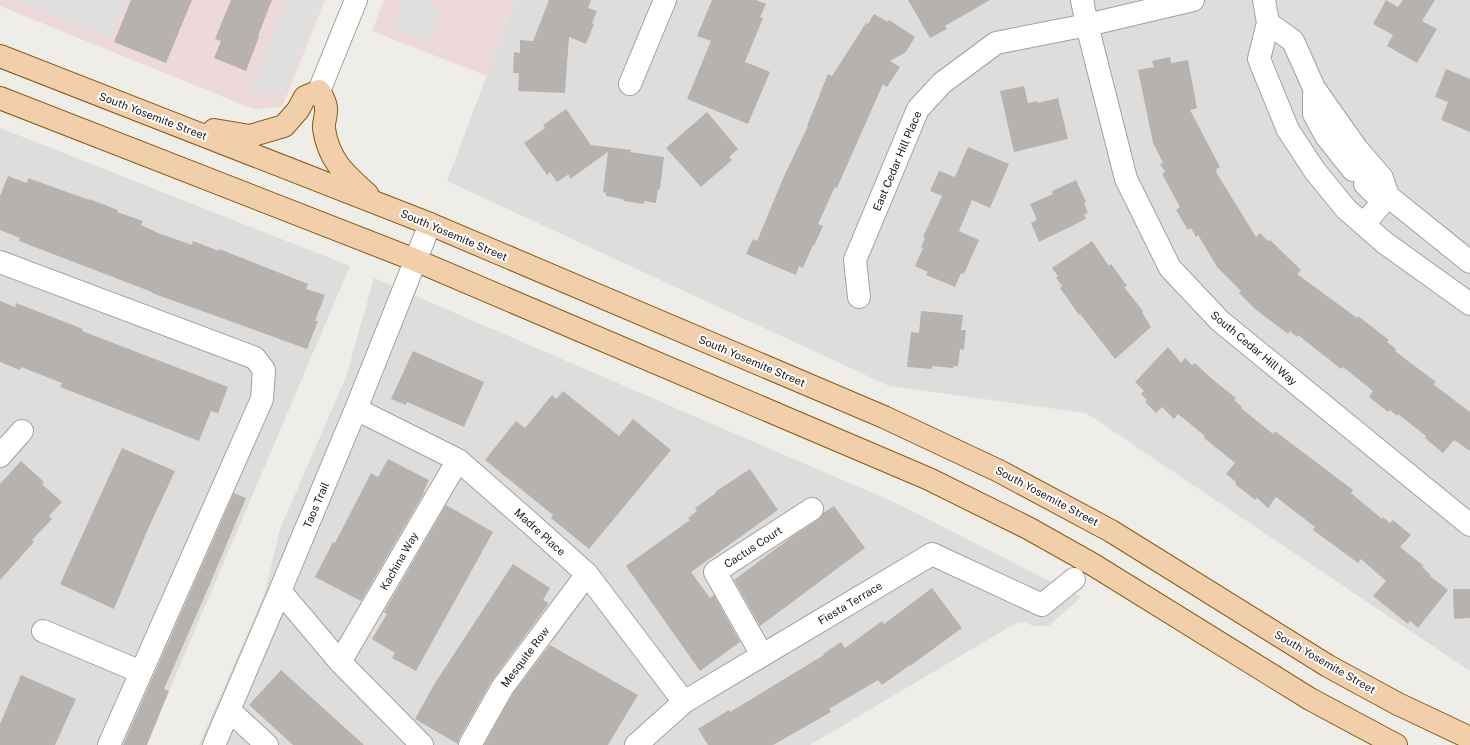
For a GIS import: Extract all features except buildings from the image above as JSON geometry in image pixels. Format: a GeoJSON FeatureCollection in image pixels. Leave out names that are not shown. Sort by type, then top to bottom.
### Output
{"type":"FeatureCollection","features":[{"type":"Feature","properties":{"kind":"main road","name":"South Yosemite Street"},"geometry":{"type":"LineString","coordinates":[[0,56],[430,224],[884,417],[999,471],[1111,531],[1328,666],[1398,704],[1470,738]]}},
{"type":"Feature","properties":{"kind":"main road"},"geometry":{"type":"LineString","coordinates":[[167,122],[250,136],[284,126],[298,110],[305,97],[319,91],[326,107],[324,127],[331,155],[345,174],[378,204]]}},
{"type":"Feature","properties":{"kind":"main road"},"geometry":{"type":"LineString","coordinates":[[0,98],[415,260],[929,479],[1028,528],[1092,564],[1310,699],[1396,745]]}},
{"type":"Feature","properties":{"kind":"street"},"geometry":{"type":"LineString","coordinates":[[319,91],[356,0]]}},
{"type":"Feature","properties":{"kind":"street"},"geometry":{"type":"LineString","coordinates":[[630,84],[665,0]]}},
{"type":"Feature","properties":{"kind":"street","name":"South Cedar Hill Way"},"geometry":{"type":"LineString","coordinates":[[1082,0],[1126,179],[1170,268],[1220,321],[1470,525]]}},
{"type":"Feature","properties":{"kind":"street","name":"East Cedar Hill Place"},"geometry":{"type":"LineString","coordinates":[[859,297],[855,260],[918,109],[942,83],[996,43],[1087,25],[1193,0]]}},
{"type":"Feature","properties":{"kind":"street"},"geometry":{"type":"LineString","coordinates":[[1264,0],[1268,23],[1259,59],[1288,130],[1315,172],[1346,209],[1386,242],[1470,304]]}},
{"type":"Feature","properties":{"kind":"street"},"geometry":{"type":"LineString","coordinates":[[1268,23],[1293,41],[1314,88],[1357,150],[1382,178],[1388,196]]}},
{"type":"Feature","properties":{"kind":"street"},"geometry":{"type":"LineString","coordinates":[[1314,88],[1314,114],[1326,136],[1359,177],[1375,194],[1388,196],[1470,262]]}},
{"type":"Feature","properties":{"kind":"street"},"geometry":{"type":"LineString","coordinates":[[1288,130],[1314,114]]}},
{"type":"Feature","properties":{"kind":"street"},"geometry":{"type":"LineString","coordinates":[[1315,172],[1340,153]]}},
{"type":"Feature","properties":{"kind":"street"},"geometry":{"type":"LineString","coordinates":[[1364,224],[1388,196]]}},
{"type":"Feature","properties":{"kind":"street","name":"Taos Trail"},"geometry":{"type":"LineString","coordinates":[[280,591],[356,409],[430,224]]}},
{"type":"Feature","properties":{"kind":"street"},"geometry":{"type":"LineString","coordinates":[[0,262],[255,358],[264,370],[262,399],[109,745]]}},
{"type":"Feature","properties":{"kind":"street","name":"Madre Place"},"geometry":{"type":"LineString","coordinates":[[356,409],[458,460],[587,574],[684,702]]}},
{"type":"Feature","properties":{"kind":"street"},"geometry":{"type":"LineString","coordinates":[[0,456],[22,431]]}},
{"type":"Feature","properties":{"kind":"street","name":"Kachina Way"},"geometry":{"type":"LineString","coordinates":[[340,662],[458,460]]}},
{"type":"Feature","properties":{"kind":"street","name":"Cactus Court"},"geometry":{"type":"LineString","coordinates":[[762,655],[715,572],[812,509]]}},
{"type":"Feature","properties":{"kind":"street","name":"Fiesta Terrace"},"geometry":{"type":"LineString","coordinates":[[636,745],[684,702],[932,554],[1042,605],[1074,579]]}},
{"type":"Feature","properties":{"kind":"street","name":"Mesquite Row"},"geometry":{"type":"LineString","coordinates":[[470,745],[502,688],[587,574]]}},
{"type":"Feature","properties":{"kind":"street"},"geometry":{"type":"LineString","coordinates":[[214,745],[280,591],[340,662],[422,745]]}},
{"type":"Feature","properties":{"kind":"street"},"geometry":{"type":"LineString","coordinates":[[43,631],[141,672]]}},
{"type":"Feature","properties":{"kind":"street"},"geometry":{"type":"LineString","coordinates":[[229,710],[267,745]]}},
{"type":"Feature","properties":{"kind":"shaded area"},"geometry":{"type":"Polygon","coordinates":[[[0,0],[325,0],[282,107],[253,109],[0,6],[0,0]]]}},
{"type":"Feature","properties":{"kind":"shaded area"},"geometry":{"type":"Polygon","coordinates":[[[16,0],[127,0],[111,38],[16,0]]]}},
{"type":"Feature","properties":{"kind":"shaded area"},"geometry":{"type":"Polygon","coordinates":[[[287,0],[322,0],[286,91],[251,90],[287,0]]]}},
{"type":"Feature","properties":{"kind":"shaded area"},"geometry":{"type":"Polygon","coordinates":[[[384,0],[515,0],[487,76],[372,31],[384,0]]]}},
{"type":"Feature","properties":{"kind":"shaded area"},"geometry":{"type":"Polygon","coordinates":[[[403,0],[421,0],[442,8],[428,41],[392,27],[403,0]]]}},
{"type":"Feature","properties":{"kind":"shaded area"},"geometry":{"type":"Polygon","coordinates":[[[515,0],[1470,0],[1470,671],[1086,413],[889,386],[447,181],[515,0]]]}},
{"type":"Feature","properties":{"kind":"shaded area"},"geometry":{"type":"Polygon","coordinates":[[[0,128],[350,266],[146,745],[0,745],[0,128]]]}},
{"type":"Feature","properties":{"kind":"shaded area"},"geometry":{"type":"Polygon","coordinates":[[[374,278],[898,504],[1081,597],[1049,626],[1033,626],[1024,622],[1016,623],[810,745],[199,745],[264,595],[280,529],[346,377],[374,278]]]}}]}
